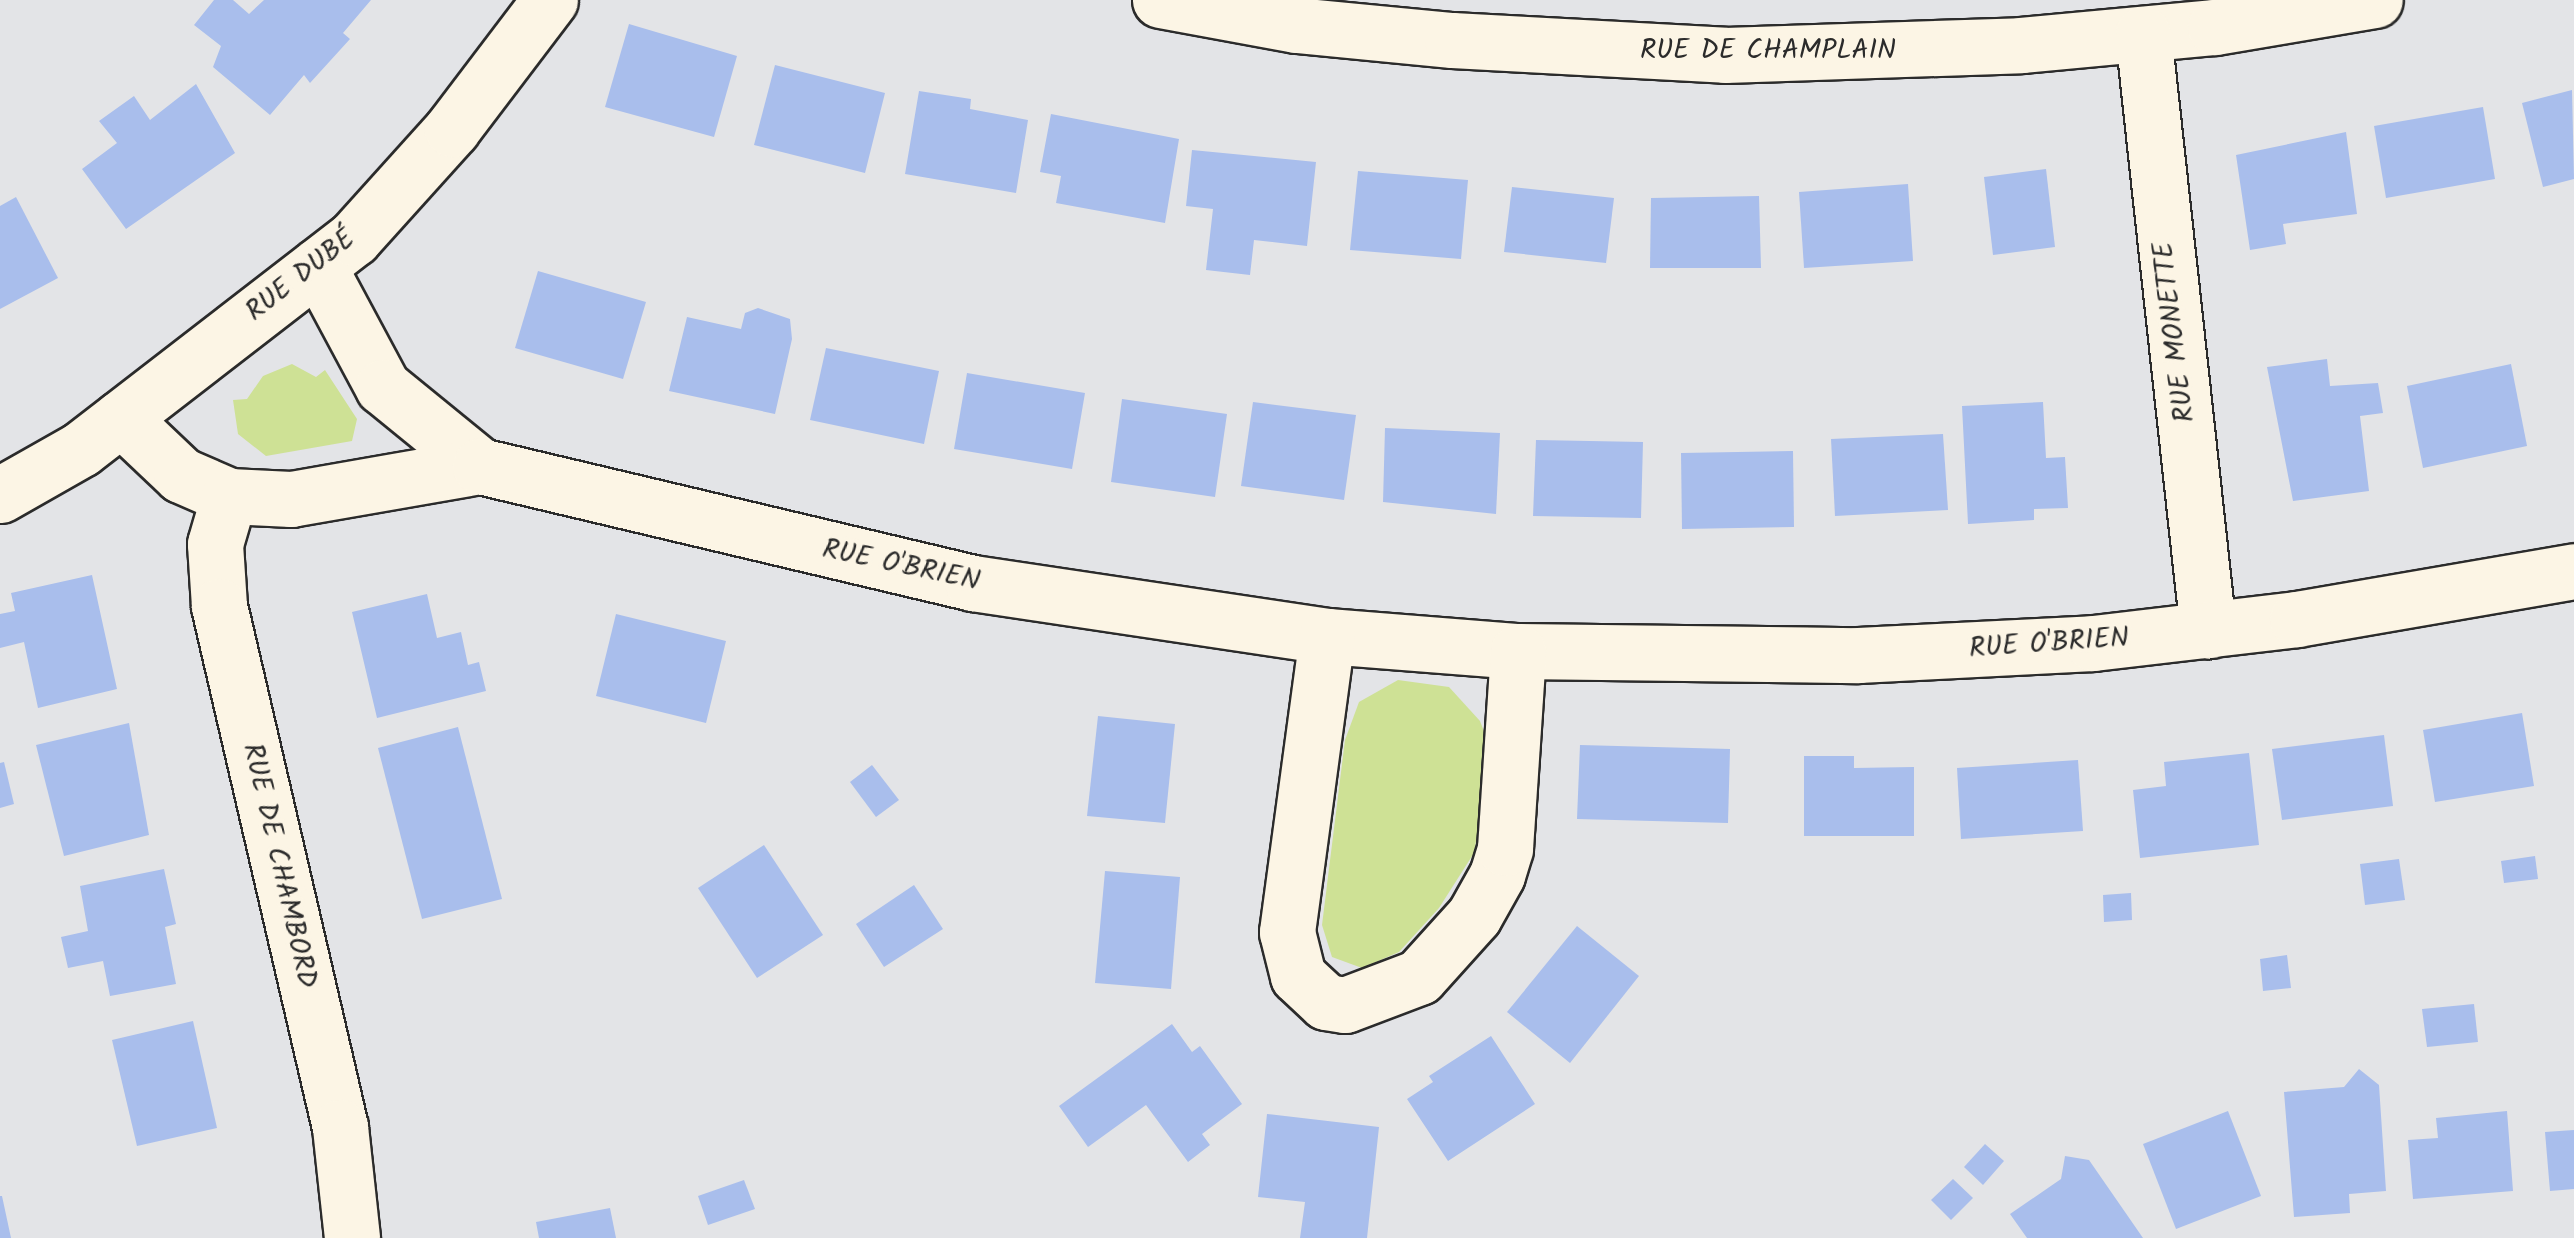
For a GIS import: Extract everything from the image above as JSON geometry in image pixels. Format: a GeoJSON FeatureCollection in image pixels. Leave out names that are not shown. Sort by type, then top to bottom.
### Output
{"type":"FeatureCollection","features":[{"type":"Feature","properties":{"kind":"street","name":"RUE DUBÉ"},"geometry":{"type":"LineString","coordinates":[[0,494],[51,471],[318,266],[407,181],[550,0]]}},
{"type":"Feature","properties":{"kind":"street","name":"RUE DE CHAMPLAIN"},"geometry":{"type":"LineString","coordinates":[[1160,0],[1297,12],[1510,46],[1725,55],[1931,50],[2143,34],[2375,0]]}},
{"type":"Feature","properties":{"kind":"street","name":"RUE MONETTE"},"geometry":{"type":"LineString","coordinates":[[2143,34],[2208,630]]}},
{"type":"Feature","properties":{"kind":"street","name":"RUE O'BRIEN"},"geometry":{"type":"LineString","coordinates":[[318,266],[383,386],[480,466]]}},
{"type":"Feature","properties":{"kind":"street","name":"RUE O'BRIEN"},"geometry":{"type":"LineString","coordinates":[[121,418],[181,475],[229,496],[291,499],[480,466],[972,583],[1326,636],[1518,651],[1858,655],[2208,630],[2574,572]]}},
{"type":"Feature","properties":{"kind":"street","name":"RUE DE CHAMBORD"},"geometry":{"type":"LineString","coordinates":[[229,496],[214,544],[219,606],[340,1128],[352,1238]]}},
{"type":"Feature","properties":{"kind":"street"},"geometry":{"type":"LineString","coordinates":[[1326,636],[1287,932],[1298,976],[1326,1002],[1344,1005],[1418,978],[1474,916],[1497,876],[1505,848],[1518,651]]}},
{"type":"Feature","properties":{"kind":"green space"},"geometry":{"type":"Polygon","coordinates":[[[292,364],[316,377],[325,370],[357,419],[352,441],[266,456],[238,434],[233,400],[247,399],[263,376],[292,364]]]}},
{"type":"Feature","properties":{"kind":"green space"},"geometry":{"type":"Polygon","coordinates":[[[1398,680],[1449,687],[1480,721],[1485,734],[1479,824],[1474,853],[1439,908],[1399,952],[1362,968],[1332,957],[1322,925],[1345,740],[1359,702],[1398,680]]]}},
{"type":"Feature","properties":{"kind":"building"},"geometry":{"type":"Polygon","coordinates":[[[214,0],[233,0],[249,14],[264,0],[371,0],[343,33],[350,39],[310,83],[304,75],[270,115],[213,67],[221,46],[194,25],[214,0]]]}},
{"type":"Feature","properties":{"kind":"building"},"geometry":{"type":"Polygon","coordinates":[[[629,24],[737,56],[714,137],[605,107],[629,24]]]}},
{"type":"Feature","properties":{"kind":"building"},"geometry":{"type":"Polygon","coordinates":[[[775,65],[885,93],[865,173],[754,145],[775,65]]]}},
{"type":"Feature","properties":{"kind":"building"},"geometry":{"type":"Polygon","coordinates":[[[196,84],[235,153],[126,229],[82,169],[117,143],[99,121],[134,96],[150,120],[196,84]]]}},
{"type":"Feature","properties":{"kind":"building"},"geometry":{"type":"Polygon","coordinates":[[[2572,90],[2574,179],[2543,187],[2522,103],[2572,90]]]}},
{"type":"Feature","properties":{"kind":"building"},"geometry":{"type":"Polygon","coordinates":[[[919,91],[971,99],[970,109],[1028,120],[1016,193],[905,174],[919,91]]]}},
{"type":"Feature","properties":{"kind":"building"},"geometry":{"type":"Polygon","coordinates":[[[2483,107],[2495,179],[2386,198],[2374,126],[2483,107]]]}},
{"type":"Feature","properties":{"kind":"building"},"geometry":{"type":"Polygon","coordinates":[[[1051,114],[1179,139],[1165,223],[1056,203],[1061,176],[1040,172],[1051,114]]]}},
{"type":"Feature","properties":{"kind":"building"},"geometry":{"type":"Polygon","coordinates":[[[2346,132],[2357,214],[2283,224],[2286,244],[2250,250],[2236,155],[2346,132]]]}},
{"type":"Feature","properties":{"kind":"building"},"geometry":{"type":"Polygon","coordinates":[[[1192,150],[1316,162],[1307,246],[1254,240],[1250,275],[1206,270],[1213,209],[1186,206],[1192,150]]]}},
{"type":"Feature","properties":{"kind":"building"},"geometry":{"type":"Polygon","coordinates":[[[2046,169],[2055,247],[1993,255],[1984,177],[2046,169]]]}},
{"type":"Feature","properties":{"kind":"building"},"geometry":{"type":"Polygon","coordinates":[[[1358,171],[1468,180],[1461,259],[1350,250],[1358,171]]]}},
{"type":"Feature","properties":{"kind":"building"},"geometry":{"type":"Polygon","coordinates":[[[1908,184],[1913,261],[1804,268],[1799,192],[1908,184]]]}},
{"type":"Feature","properties":{"kind":"building"},"geometry":{"type":"Polygon","coordinates":[[[1512,187],[1614,198],[1606,263],[1504,252],[1512,187]]]}},
{"type":"Feature","properties":{"kind":"building"},"geometry":{"type":"Polygon","coordinates":[[[1759,196],[1761,268],[1650,268],[1651,198],[1759,196]]]}},
{"type":"Feature","properties":{"kind":"building"},"geometry":{"type":"Polygon","coordinates":[[[16,197],[58,278],[0,309],[0,206],[16,197]]]}},
{"type":"Feature","properties":{"kind":"building"},"geometry":{"type":"Polygon","coordinates":[[[538,271],[646,302],[623,379],[515,348],[538,271]]]}},
{"type":"Feature","properties":{"kind":"building"},"geometry":{"type":"Polygon","coordinates":[[[758,308],[790,319],[792,339],[775,414],[669,391],[687,317],[741,329],[745,313],[758,308]]]}},
{"type":"Feature","properties":{"kind":"building"},"geometry":{"type":"Polygon","coordinates":[[[826,348],[939,371],[924,444],[810,420],[826,348]]]}},
{"type":"Feature","properties":{"kind":"building"},"geometry":{"type":"Polygon","coordinates":[[[2327,359],[2330,386],[2378,383],[2383,413],[2360,416],[2369,491],[2293,501],[2267,367],[2327,359]]]}},
{"type":"Feature","properties":{"kind":"building"},"geometry":{"type":"Polygon","coordinates":[[[2511,364],[2527,446],[2423,468],[2407,386],[2511,364]]]}},
{"type":"Feature","properties":{"kind":"building"},"geometry":{"type":"Polygon","coordinates":[[[967,373],[1085,393],[1072,469],[954,449],[967,373]]]}},
{"type":"Feature","properties":{"kind":"building"},"geometry":{"type":"Polygon","coordinates":[[[1122,399],[1227,414],[1215,497],[1111,482],[1122,399]]]}},
{"type":"Feature","properties":{"kind":"building"},"geometry":{"type":"Polygon","coordinates":[[[1253,402],[1356,415],[1344,500],[1241,486],[1253,402]]]}},
{"type":"Feature","properties":{"kind":"building"},"geometry":{"type":"Polygon","coordinates":[[[2043,402],[2046,458],[2065,457],[2068,508],[2034,509],[2034,520],[1968,524],[1962,406],[2043,402]]]}},
{"type":"Feature","properties":{"kind":"building"},"geometry":{"type":"Polygon","coordinates":[[[1385,428],[1500,433],[1496,514],[1383,502],[1385,428]]]}},
{"type":"Feature","properties":{"kind":"building"},"geometry":{"type":"Polygon","coordinates":[[[1943,434],[1948,510],[1835,516],[1831,439],[1943,434]]]}},
{"type":"Feature","properties":{"kind":"building"},"geometry":{"type":"Polygon","coordinates":[[[1536,440],[1643,442],[1641,518],[1533,516],[1536,440]]]}},
{"type":"Feature","properties":{"kind":"building"},"geometry":{"type":"Polygon","coordinates":[[[1793,451],[1794,527],[1682,529],[1681,453],[1793,451]]]}},
{"type":"Feature","properties":{"kind":"building"},"geometry":{"type":"Polygon","coordinates":[[[92,575],[117,689],[38,708],[24,642],[0,648],[0,614],[15,611],[11,593],[92,575]]]}},
{"type":"Feature","properties":{"kind":"building"},"geometry":{"type":"Polygon","coordinates":[[[427,594],[437,638],[461,632],[468,665],[479,662],[486,691],[377,718],[352,612],[427,594]]]}},
{"type":"Feature","properties":{"kind":"building"},"geometry":{"type":"Polygon","coordinates":[[[616,614],[726,641],[706,723],[596,696],[616,614]]]}},
{"type":"Feature","properties":{"kind":"building"},"geometry":{"type":"Polygon","coordinates":[[[2522,713],[2534,786],[2435,802],[2423,730],[2522,713]]]}},
{"type":"Feature","properties":{"kind":"building"},"geometry":{"type":"Polygon","coordinates":[[[1098,716],[1175,724],[1165,823],[1087,816],[1098,716]]]}},
{"type":"Feature","properties":{"kind":"building"},"geometry":{"type":"Polygon","coordinates":[[[129,723],[149,835],[64,856],[36,745],[129,723]]]}},
{"type":"Feature","properties":{"kind":"building"},"geometry":{"type":"Polygon","coordinates":[[[458,727],[502,899],[422,919],[378,748],[458,727]]]}},
{"type":"Feature","properties":{"kind":"building"},"geometry":{"type":"Polygon","coordinates":[[[2384,735],[2393,806],[2282,820],[2272,749],[2384,735]]]}},
{"type":"Feature","properties":{"kind":"building"},"geometry":{"type":"Polygon","coordinates":[[[1580,745],[1730,749],[1728,823],[1577,819],[1580,745]]]}},
{"type":"Feature","properties":{"kind":"building"},"geometry":{"type":"Polygon","coordinates":[[[2249,753],[2259,845],[2140,858],[2133,790],[2166,786],[2164,762],[2249,753]]]}},
{"type":"Feature","properties":{"kind":"building"},"geometry":{"type":"Polygon","coordinates":[[[1804,756],[1854,756],[1854,768],[1914,767],[1914,836],[1804,836],[1804,756]]]}},
{"type":"Feature","properties":{"kind":"building"},"geometry":{"type":"Polygon","coordinates":[[[2078,760],[2083,831],[1961,839],[1957,768],[2078,760]]]}},
{"type":"Feature","properties":{"kind":"building"},"geometry":{"type":"Polygon","coordinates":[[[4,762],[14,804],[0,808],[0,763],[4,762]]]}},
{"type":"Feature","properties":{"kind":"building"},"geometry":{"type":"Polygon","coordinates":[[[872,765],[899,800],[876,817],[850,782],[872,765]]]}},
{"type":"Feature","properties":{"kind":"building"},"geometry":{"type":"Polygon","coordinates":[[[764,845],[823,935],[757,978],[698,888],[764,845]]]}},
{"type":"Feature","properties":{"kind":"building"},"geometry":{"type":"Polygon","coordinates":[[[2535,856],[2538,879],[2504,883],[2501,861],[2535,856]]]}},
{"type":"Feature","properties":{"kind":"building"},"geometry":{"type":"Polygon","coordinates":[[[2399,859],[2405,900],[2365,905],[2360,864],[2399,859]]]}},
{"type":"Feature","properties":{"kind":"building"},"geometry":{"type":"Polygon","coordinates":[[[164,869],[176,924],[165,927],[176,984],[110,996],[103,961],[68,968],[61,937],[88,931],[80,886],[164,869]]]}},
{"type":"Feature","properties":{"kind":"building"},"geometry":{"type":"Polygon","coordinates":[[[1105,871],[1180,877],[1171,989],[1095,983],[1105,871]]]}},
{"type":"Feature","properties":{"kind":"building"},"geometry":{"type":"Polygon","coordinates":[[[914,885],[943,929],[884,967],[856,924],[914,885]]]}},
{"type":"Feature","properties":{"kind":"building"},"geometry":{"type":"Polygon","coordinates":[[[2131,893],[2132,920],[2104,922],[2103,895],[2131,893]]]}},
{"type":"Feature","properties":{"kind":"building"},"geometry":{"type":"Polygon","coordinates":[[[1577,926],[1639,976],[1570,1063],[1507,1012],[1577,926]]]}},
{"type":"Feature","properties":{"kind":"building"},"geometry":{"type":"Polygon","coordinates":[[[2287,955],[2291,988],[2263,991],[2260,959],[2287,955]]]}},
{"type":"Feature","properties":{"kind":"building"},"geometry":{"type":"Polygon","coordinates":[[[2474,1004],[2478,1042],[2427,1047],[2422,1009],[2474,1004]]]}},
{"type":"Feature","properties":{"kind":"building"},"geometry":{"type":"Polygon","coordinates":[[[193,1021],[217,1128],[137,1146],[112,1040],[193,1021]]]}},
{"type":"Feature","properties":{"kind":"building"},"geometry":{"type":"Polygon","coordinates":[[[1172,1024],[1192,1052],[1200,1046],[1242,1104],[1202,1134],[1210,1145],[1188,1162],[1146,1105],[1088,1147],[1059,1106],[1172,1024]]]}},
{"type":"Feature","properties":{"kind":"building"},"geometry":{"type":"Polygon","coordinates":[[[1491,1036],[1535,1104],[1448,1161],[1407,1099],[1433,1082],[1429,1076],[1491,1036]]]}},
{"type":"Feature","properties":{"kind":"building"},"geometry":{"type":"Polygon","coordinates":[[[2359,1069],[2379,1085],[2386,1191],[2349,1194],[2350,1213],[2294,1217],[2284,1092],[2344,1087],[2359,1069]]]}},
{"type":"Feature","properties":{"kind":"building"},"geometry":{"type":"Polygon","coordinates":[[[2228,1111],[2261,1196],[2176,1229],[2143,1144],[2228,1111]]]}},
{"type":"Feature","properties":{"kind":"building"},"geometry":{"type":"Polygon","coordinates":[[[2507,1111],[2513,1191],[2413,1199],[2408,1140],[2438,1138],[2436,1118],[2507,1111]]]}},
{"type":"Feature","properties":{"kind":"building"},"geometry":{"type":"Polygon","coordinates":[[[1267,1114],[1379,1127],[1367,1238],[1300,1238],[1305,1202],[1258,1197],[1267,1114]]]}},
{"type":"Feature","properties":{"kind":"building"},"geometry":{"type":"Polygon","coordinates":[[[2574,1130],[2574,1189],[2550,1191],[2545,1132],[2574,1130]]]}},
{"type":"Feature","properties":{"kind":"building"},"geometry":{"type":"Polygon","coordinates":[[[1985,1144],[2004,1161],[1983,1185],[1964,1167],[1985,1144]]]}},
{"type":"Feature","properties":{"kind":"building"},"geometry":{"type":"Polygon","coordinates":[[[2065,1156],[2089,1160],[2143,1238],[2027,1238],[2010,1214],[2061,1179],[2065,1156]]]}},
{"type":"Feature","properties":{"kind":"building"},"geometry":{"type":"Polygon","coordinates":[[[1953,1179],[1973,1198],[1951,1220],[1931,1200],[1953,1179]]]}},
{"type":"Feature","properties":{"kind":"building"},"geometry":{"type":"Polygon","coordinates":[[[744,1180],[755,1209],[708,1225],[698,1196],[744,1180]]]}},
{"type":"Feature","properties":{"kind":"building"},"geometry":{"type":"Polygon","coordinates":[[[2,1196],[11,1238],[0,1238],[2,1196]]]}},
{"type":"Feature","properties":{"kind":"building"},"geometry":{"type":"Polygon","coordinates":[[[610,1208],[616,1238],[539,1238],[536,1222],[610,1208]]]}}]}
